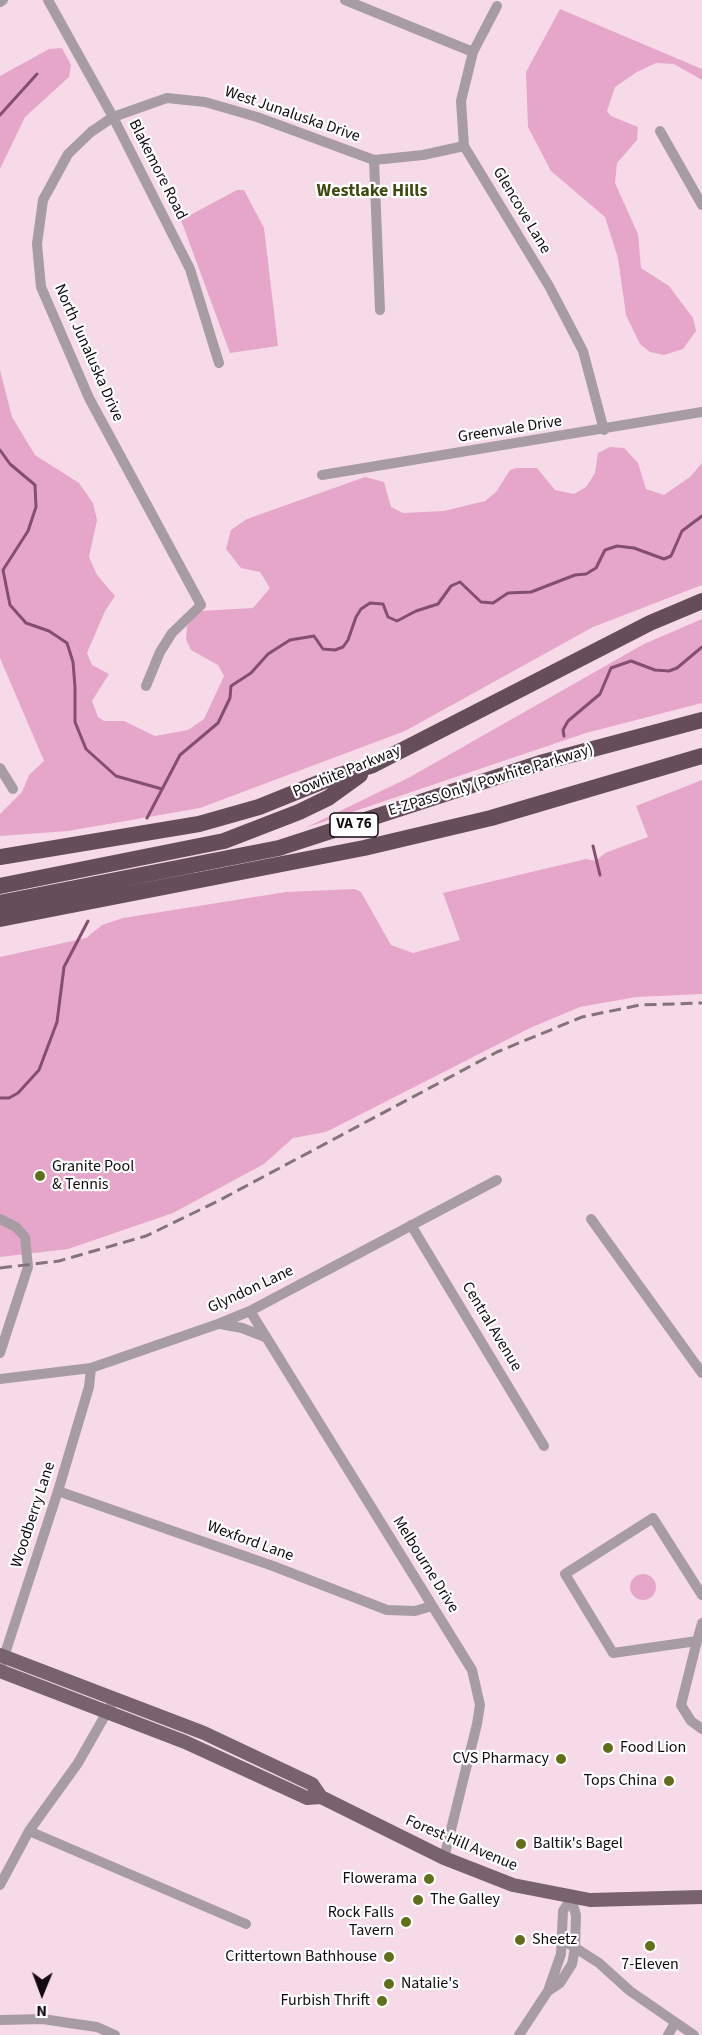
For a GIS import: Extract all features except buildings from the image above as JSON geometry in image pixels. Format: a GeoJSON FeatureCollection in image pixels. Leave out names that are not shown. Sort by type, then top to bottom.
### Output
{"type":"FeatureCollection","features":[{"type":"Feature","properties":{"kind":"highway","name":"Powhite Parkway"},"geometry":{"type":"LineString","coordinates":[[0,857],[199,824],[259,807],[331,778],[373,765],[650,623],[702,601]]}},
{"type":"Feature","properties":{"kind":"highway","name":"E-ZPass Only (Powhite Parkway)"},"geometry":{"type":"LineString","coordinates":[[0,903],[279,848],[540,763],[702,720]]}},
{"type":"Feature","properties":{"kind":"highway","name":"VA 76"},"geometry":{"type":"LineString","coordinates":[[0,920],[364,848],[491,818],[701,757]]}},
{"type":"Feature","properties":{"kind":"highway","name":"VA 76"},"geometry":{"type":"LineString","coordinates":[[0,886],[177,853],[232,839],[285,819],[328,798],[373,765]]}},
{"type":"Feature","properties":{"kind":"main road","name":"Forest Hill Avenue"},"geometry":{"type":"LineString","coordinates":[[1,1663],[115,1698],[254,1756],[312,1784],[321,1797],[444,1858],[513,1885],[571,1898],[629,1901],[702,1897]]}},
{"type":"Feature","properties":{"kind":"main road","name":"Forest Hill Avenue"},"geometry":{"type":"LineString","coordinates":[[1,1663],[108,1712],[202,1749],[307,1798],[321,1797]]}},
{"type":"Feature","properties":{"kind":"street","name":"Blakemore Road"},"geometry":{"type":"LineString","coordinates":[[48,0],[113,117],[190,269],[219,363]]}},
{"type":"Feature","properties":{"kind":"street"},"geometry":{"type":"LineString","coordinates":[[345,0],[473,52]]}},
{"type":"Feature","properties":{"kind":"street","name":"Glencove Lane"},"geometry":{"type":"LineString","coordinates":[[497,6],[473,52],[461,101],[464,146],[549,286],[583,351],[604,430]]}},
{"type":"Feature","properties":{"kind":"street","name":"West Junaluska Drive"},"geometry":{"type":"LineString","coordinates":[[113,117],[166,98],[205,102],[257,117],[374,160],[423,155],[464,146]]}},
{"type":"Feature","properties":{"kind":"street","name":"North Junaluska Drive"},"geometry":{"type":"LineString","coordinates":[[113,117],[91,132],[68,154],[43,200],[37,244],[41,287],[89,398],[201,605],[172,633],[160,652],[146,686]]}},
{"type":"Feature","properties":{"kind":"street"},"geometry":{"type":"LineString","coordinates":[[660,131],[702,205]]}},
{"type":"Feature","properties":{"kind":"street"},"geometry":{"type":"LineString","coordinates":[[374,160],[380,310]]}},
{"type":"Feature","properties":{"kind":"street","name":"Greenvale Drive"},"geometry":{"type":"LineString","coordinates":[[322,475],[702,412]]}},
{"type":"Feature","properties":{"kind":"street"},"geometry":{"type":"LineString","coordinates":[[0,768],[13,789]]}},
{"type":"Feature","properties":{"kind":"street","name":"Glyndon Lane"},"geometry":{"type":"LineString","coordinates":[[0,1379],[91,1368],[218,1324],[250,1311],[497,1180]]}},
{"type":"Feature","properties":{"kind":"street"},"geometry":{"type":"LineString","coordinates":[[0,1219],[16,1227],[25,1237],[28,1267],[0,1353]]}},
{"type":"Feature","properties":{"kind":"street"},"geometry":{"type":"LineString","coordinates":[[591,1219],[702,1373]]}},
{"type":"Feature","properties":{"kind":"street","name":"Central Avenue"},"geometry":{"type":"LineString","coordinates":[[411,1225],[544,1446]]}},
{"type":"Feature","properties":{"kind":"street","name":"Melbourne Drive"},"geometry":{"type":"LineString","coordinates":[[250,1311],[472,1670],[480,1706],[463,1788],[444,1858]]}},
{"type":"Feature","properties":{"kind":"street"},"geometry":{"type":"LineString","coordinates":[[218,1324],[242,1328],[266,1337]]}},
{"type":"Feature","properties":{"kind":"street","name":"Woodberry Lane"},"geometry":{"type":"LineString","coordinates":[[1,1663],[58,1491],[89,1387],[91,1368]]}},
{"type":"Feature","properties":{"kind":"street","name":"Wexford Lane"},"geometry":{"type":"LineString","coordinates":[[58,1491],[273,1566],[387,1610],[415,1611],[432,1606]]}},
{"type":"Feature","properties":{"kind":"street"},"geometry":{"type":"LineString","coordinates":[[697,1641],[613,1653],[566,1575],[653,1518],[702,1595]]}},
{"type":"Feature","properties":{"kind":"street"},"geometry":{"type":"LineString","coordinates":[[702,1623],[681,1705],[691,1721],[702,1729]]}},
{"type":"Feature","properties":{"kind":"street"},"geometry":{"type":"LineString","coordinates":[[0,1885],[29,1831],[78,1763],[115,1698]]}},
{"type":"Feature","properties":{"kind":"street"},"geometry":{"type":"LineString","coordinates":[[29,1831],[246,1924]]}},
{"type":"Feature","properties":{"kind":"street"},"geometry":{"type":"LineString","coordinates":[[519,2035],[548,1991],[560,1961],[563,1911],[571,1898]]}},
{"type":"Feature","properties":{"kind":"street"},"geometry":{"type":"LineString","coordinates":[[548,1991],[564,1977],[572,1964],[576,1912],[571,1898]]}},
{"type":"Feature","properties":{"kind":"street"},"geometry":{"type":"LineString","coordinates":[[563,1940],[599,1963],[630,1991],[694,2035]]}},
{"type":"Feature","properties":{"kind":"street"},"geometry":{"type":"LineString","coordinates":[[0,2020],[43,2019],[69,2022],[97,2027],[115,2035]]}},
{"type":"Feature","properties":{"kind":"street"},"geometry":{"type":"LineString","coordinates":[[668,2035],[675,2023]]}},
{"type":"Feature","properties":{"kind":"shaded area"},"geometry":{"type":"Polygon","coordinates":[[[560,9],[702,69],[702,80],[674,64],[656,63],[637,72],[615,87],[607,111],[611,116],[638,127],[637,140],[617,163],[615,183],[638,234],[641,268],[669,286],[693,318],[696,331],[683,349],[664,355],[650,352],[640,344],[626,315],[618,258],[605,217],[551,171],[528,127],[526,72],[560,9]]]}},
{"type":"Feature","properties":{"kind":"shaded area"},"geometry":{"type":"Polygon","coordinates":[[[62,48],[71,65],[69,77],[25,117],[0,169],[0,76],[49,49],[62,48]]]}},
{"type":"Feature","properties":{"kind":"shaded area"},"geometry":{"type":"Polygon","coordinates":[[[237,190],[244,190],[264,228],[278,346],[230,353],[181,220],[237,190]]]}},
{"type":"Feature","properties":{"kind":"shaded area"},"geometry":{"type":"Polygon","coordinates":[[[0,370],[12,417],[35,455],[79,483],[93,503],[97,520],[89,557],[97,575],[115,596],[105,611],[87,653],[92,665],[109,674],[92,701],[98,717],[104,721],[124,721],[155,736],[188,730],[204,719],[224,676],[218,665],[191,650],[186,639],[187,626],[200,611],[253,608],[270,588],[260,572],[241,568],[226,549],[231,530],[247,519],[365,477],[384,482],[391,507],[403,513],[444,511],[485,501],[496,492],[510,470],[517,468],[537,468],[555,490],[574,494],[586,487],[595,473],[598,453],[610,447],[624,448],[638,463],[646,489],[664,495],[690,477],[702,463],[702,585],[593,627],[405,731],[200,808],[68,831],[0,836],[0,814],[22,792],[29,775],[44,761],[0,658],[0,370]]]}},
{"type":"Feature","properties":{"kind":"shaded area"},"geometry":{"type":"Polygon","coordinates":[[[702,619],[702,703],[586,733],[305,828],[410,777],[644,644],[702,619]]]}},
{"type":"Feature","properties":{"kind":"shaded area"},"geometry":{"type":"Polygon","coordinates":[[[702,780],[702,994],[636,997],[580,1007],[530,1028],[326,1132],[293,1138],[264,1164],[173,1213],[68,1249],[0,1257],[0,957],[86,938],[102,925],[123,918],[286,892],[355,889],[361,892],[391,945],[413,953],[460,940],[443,893],[586,859],[596,861],[605,853],[648,837],[636,806],[702,780]]]}},
{"type":"Feature","properties":{"kind":"shaded area"},"geometry":{"type":"Polygon","coordinates":[[[643,1574],[652,1578],[656,1587],[652,1596],[643,1600],[634,1596],[630,1587],[634,1578],[643,1574]]]}},
{"type":"Feature","properties":{"kind":"waterway"},"geometry":{"type":"LineString","coordinates":[[0,115],[37,74]]}},
{"type":"Feature","properties":{"kind":"waterway"},"geometry":{"type":"LineString","coordinates":[[0,450],[10,464],[35,485],[36,507],[28,531],[3,570],[10,605],[26,623],[49,631],[67,643],[73,662],[75,722],[86,749],[116,776],[162,789]]}},
{"type":"Feature","properties":{"kind":"waterway"},"geometry":{"type":"LineString","coordinates":[[147,818],[180,755],[218,723],[230,698],[231,686],[251,673],[268,654],[290,640],[314,636],[323,649],[335,650],[343,647],[348,640],[356,617],[361,609],[370,603],[383,604],[388,617],[397,621],[416,611],[438,604],[451,586],[460,582],[481,602],[493,603],[508,593],[531,592],[575,575],[586,574],[596,568],[605,550],[617,546],[634,548],[664,559],[671,556],[682,531],[702,516]]}},
{"type":"Feature","properties":{"kind":"waterway"},"geometry":{"type":"LineString","coordinates":[[564,736],[563,730],[568,721],[600,694],[611,668],[631,661],[655,670],[669,671],[677,668],[702,647]]}},
{"type":"Feature","properties":{"kind":"waterway"},"geometry":{"type":"LineString","coordinates":[[593,846],[600,875]]}},
{"type":"Feature","properties":{"kind":"waterway"},"geometry":{"type":"LineString","coordinates":[[0,1098],[9,1098],[18,1093],[39,1070],[57,1022],[64,967],[88,921]]}},
{"type":"Feature","properties":{"kind":"railway"},"geometry":{"type":"LineString","coordinates":[[0,1268],[59,1261],[146,1236],[218,1201],[497,1052],[582,1017],[640,1005],[702,1003]]}},
{"type":"Feature","properties":{"kind":"place","name":"Granite Pool & Tennis"},"geometry":{"type":"Point","coordinates":[40,1176]}},
{"type":"Feature","properties":{"kind":"place","name":"Food Lion"},"geometry":{"type":"Point","coordinates":[608,1748]}},
{"type":"Feature","properties":{"kind":"place","name":"CVS Pharmacy"},"geometry":{"type":"Point","coordinates":[561,1759]}},
{"type":"Feature","properties":{"kind":"place","name":"Tops China"},"geometry":{"type":"Point","coordinates":[669,1781]}},
{"type":"Feature","properties":{"kind":"place","name":"Baltik's Bagel"},"geometry":{"type":"Point","coordinates":[521,1844]}},
{"type":"Feature","properties":{"kind":"place","name":"Flowerama"},"geometry":{"type":"Point","coordinates":[429,1879]}},
{"type":"Feature","properties":{"kind":"place","name":"The Galley"},"geometry":{"type":"Point","coordinates":[418,1900]}},
{"type":"Feature","properties":{"kind":"place","name":"Rock Falls Tavern"},"geometry":{"type":"Point","coordinates":[406,1922]}},
{"type":"Feature","properties":{"kind":"place","name":"Sheetz"},"geometry":{"type":"Point","coordinates":[520,1940]}},
{"type":"Feature","properties":{"kind":"place","name":"7-Eleven"},"geometry":{"type":"Point","coordinates":[650,1946]}},
{"type":"Feature","properties":{"kind":"place","name":"Crittertown Bathhouse"},"geometry":{"type":"Point","coordinates":[389,1957]}},
{"type":"Feature","properties":{"kind":"place","name":"Natalie's"},"geometry":{"type":"Point","coordinates":[389,1984]}},
{"type":"Feature","properties":{"kind":"place","name":"Furbish Thrift"},"geometry":{"type":"Point","coordinates":[382,2001]}},
{"type":"Feature","properties":{"kind":"district","name":"Westlake Hills"},"geometry":{"type":"Point","coordinates":[372,192]}}]}
